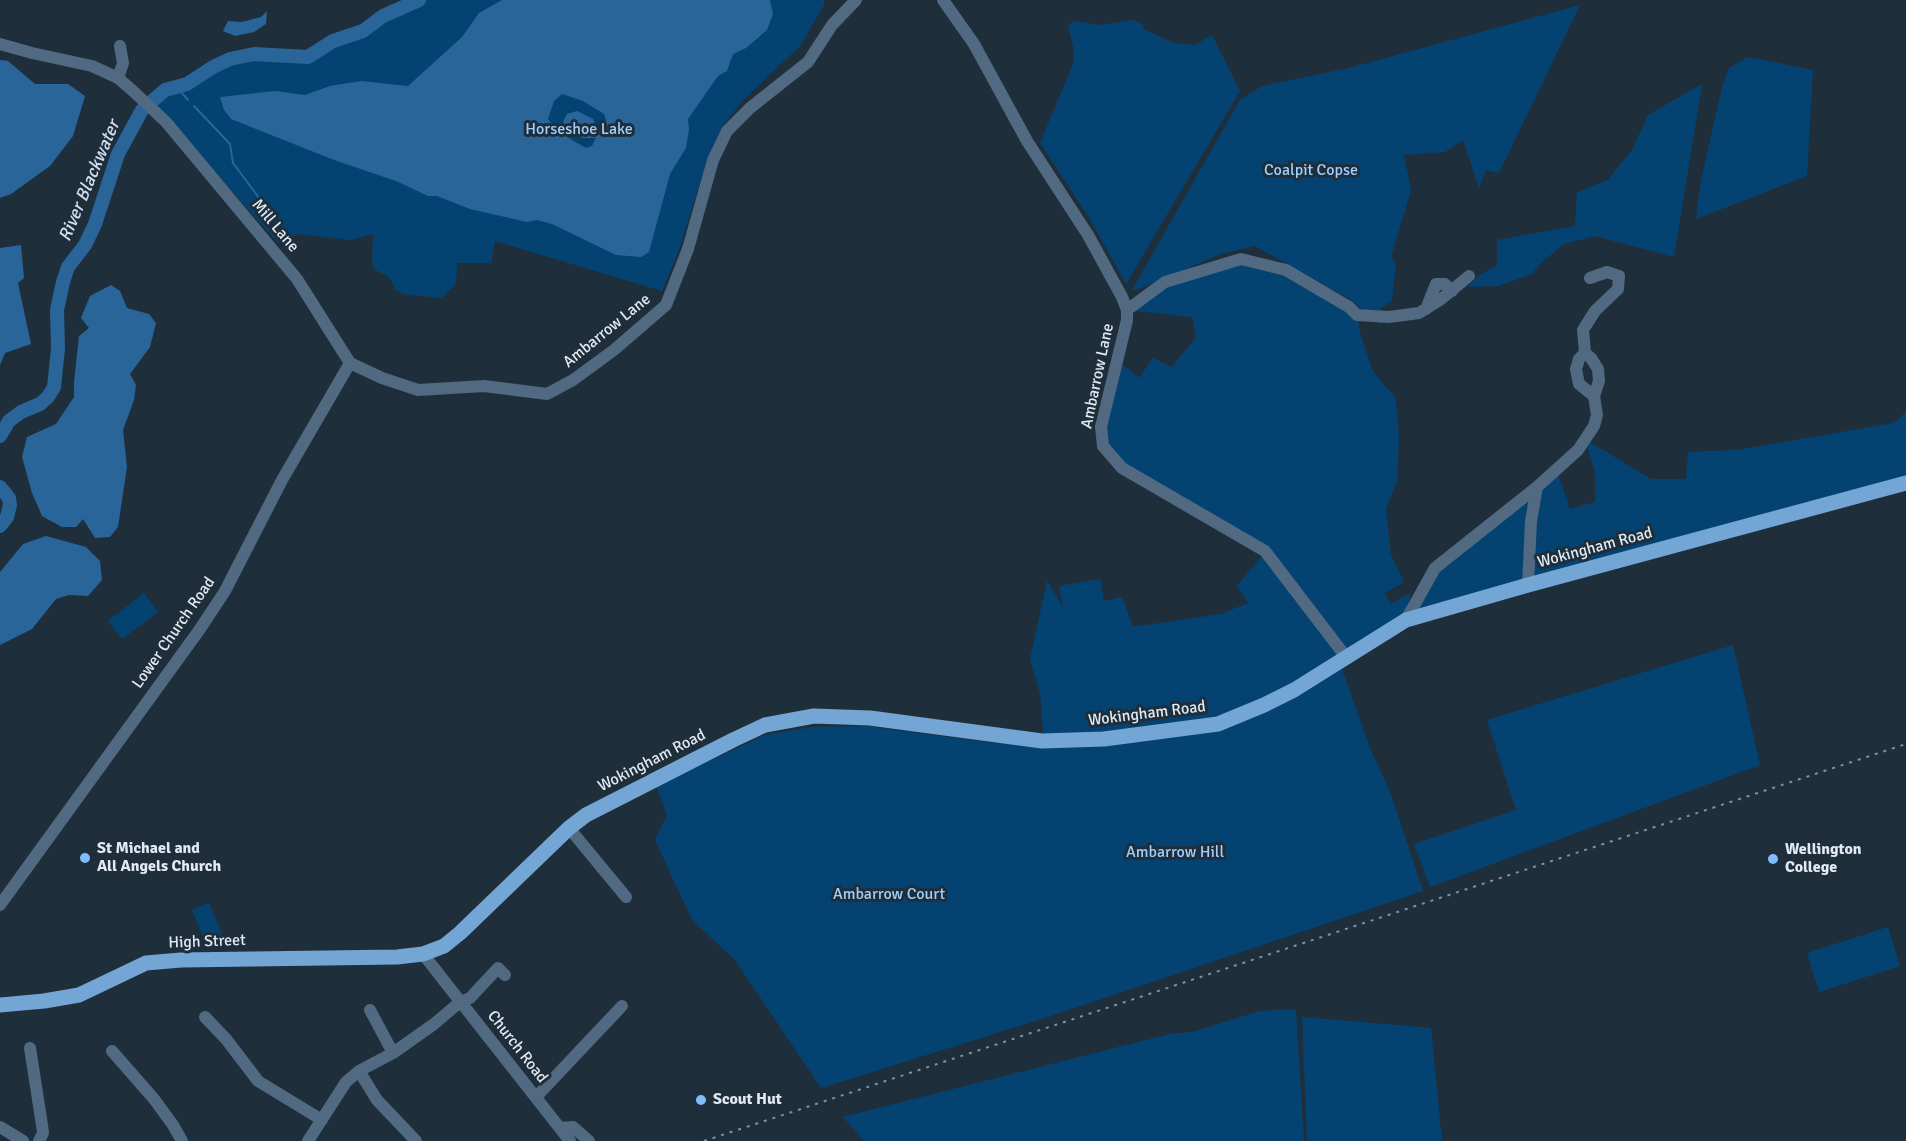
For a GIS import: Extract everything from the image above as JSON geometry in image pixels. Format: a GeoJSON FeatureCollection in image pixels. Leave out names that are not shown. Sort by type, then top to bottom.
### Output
{"type":"FeatureCollection","features":[{"type":"Feature","properties":{"kind":"main road","name":"Wokingham Road"},"geometry":{"type":"LineString","coordinates":[[423,954],[444,946],[460,933],[569,828],[586,815],[765,725],[814,717],[870,718],[925,724],[1030,741],[1104,739],[1218,724],[1294,690],[1406,620],[1906,483]]}},
{"type":"Feature","properties":{"kind":"main road","name":"High Street"},"geometry":{"type":"LineString","coordinates":[[0,1005],[79,995],[146,963],[181,960],[397,957],[423,954]]}},
{"type":"Feature","properties":{"kind":"street","name":"Ambarrow Lane"},"geometry":{"type":"LineString","coordinates":[[350,363],[382,378],[417,390],[484,386],[547,394],[573,380],[614,350],[666,305],[687,249],[712,160],[727,130],[750,108],[808,62],[832,25],[856,0]]}},
{"type":"Feature","properties":{"kind":"street","name":"Ambarrow Lane"},"geometry":{"type":"LineString","coordinates":[[943,0],[974,44],[1027,141],[1088,235],[1127,310],[1127,320],[1101,427],[1102,446],[1122,468],[1265,551],[1346,657]]}},
{"type":"Feature","properties":{"kind":"street"},"geometry":{"type":"LineString","coordinates":[[0,44],[92,66],[118,78],[123,63],[120,46]]}},
{"type":"Feature","properties":{"kind":"street","name":"Mill Lane"},"geometry":{"type":"LineString","coordinates":[[118,78],[163,119],[297,279],[320,312],[350,363]]}},
{"type":"Feature","properties":{"kind":"street"},"geometry":{"type":"LineString","coordinates":[[1127,310],[1165,282],[1241,259],[1286,270],[1349,307],[1357,315],[1389,317],[1419,313],[1426,309],[1436,284],[1445,284],[1452,291],[1469,276]]}},
{"type":"Feature","properties":{"kind":"street"},"geometry":{"type":"LineString","coordinates":[[1406,620],[1435,568],[1537,488],[1578,450],[1594,426],[1597,415],[1594,396],[1599,381],[1598,369],[1585,353],[1583,330],[1595,311],[1618,289],[1619,276],[1607,272],[1590,278]]}},
{"type":"Feature","properties":{"kind":"street"},"geometry":{"type":"LineString","coordinates":[[1585,353],[1579,359],[1576,369],[1579,384],[1594,396]]}},
{"type":"Feature","properties":{"kind":"street","name":"Lower Church Road"},"geometry":{"type":"LineString","coordinates":[[0,905],[219,601],[282,480],[350,363]]}},
{"type":"Feature","properties":{"kind":"street"},"geometry":{"type":"LineString","coordinates":[[1528,585],[1531,521],[1537,488]]}},
{"type":"Feature","properties":{"kind":"street"},"geometry":{"type":"LineString","coordinates":[[569,828],[626,897]]}},
{"type":"Feature","properties":{"kind":"street"},"geometry":{"type":"LineString","coordinates":[[439,972],[444,946]]}},
{"type":"Feature","properties":{"kind":"street","name":"Church Road"},"geometry":{"type":"LineString","coordinates":[[423,954],[570,1141]]}},
{"type":"Feature","properties":{"kind":"street"},"geometry":{"type":"LineString","coordinates":[[308,1141],[346,1082],[358,1071],[393,1053],[460,1002],[470,998],[498,969],[505,975]]}},
{"type":"Feature","properties":{"kind":"street"},"geometry":{"type":"LineString","coordinates":[[536,1097],[622,1006]]}},
{"type":"Feature","properties":{"kind":"street"},"geometry":{"type":"LineString","coordinates":[[370,1011],[393,1053]]}},
{"type":"Feature","properties":{"kind":"street"},"geometry":{"type":"LineString","coordinates":[[205,1017],[258,1081],[322,1120]]}},
{"type":"Feature","properties":{"kind":"street"},"geometry":{"type":"LineString","coordinates":[[30,1048],[43,1132],[39,1141]]}},
{"type":"Feature","properties":{"kind":"street"},"geometry":{"type":"LineString","coordinates":[[112,1051],[154,1099],[182,1141]]}},
{"type":"Feature","properties":{"kind":"street"},"geometry":{"type":"LineString","coordinates":[[358,1071],[377,1100],[416,1141]]}},
{"type":"Feature","properties":{"kind":"street"},"geometry":{"type":"LineString","coordinates":[[0,1127],[23,1141]]}},
{"type":"Feature","properties":{"kind":"street"},"geometry":{"type":"LineString","coordinates":[[560,1128],[573,1127],[589,1141]]}},
{"type":"Feature","properties":{"kind":"green space","name":"Horseshoe Lake"},"geometry":{"type":"Polygon","coordinates":[[[415,0],[824,0],[824,5],[800,46],[745,98],[722,127],[707,159],[680,247],[662,291],[495,241],[491,263],[457,263],[456,284],[441,298],[403,294],[396,290],[390,278],[374,269],[373,234],[351,240],[298,234],[278,243],[150,99],[164,88],[187,83],[230,57],[255,53],[307,55],[332,40],[362,30],[382,14],[415,0]]]}},
{"type":"Feature","properties":{"kind":"green space","name":"Coalpit Copse"},"geometry":{"type":"Polygon","coordinates":[[[1580,5],[1499,173],[1486,170],[1479,188],[1463,140],[1445,152],[1404,155],[1411,190],[1391,257],[1396,264],[1392,300],[1380,309],[1381,325],[1351,300],[1255,246],[1221,254],[1132,290],[1240,100],[1262,86],[1349,68],[1580,5]]]}},
{"type":"Feature","properties":{"kind":"green space"},"geometry":{"type":"Polygon","coordinates":[[[1135,20],[1144,26],[1143,29],[1174,43],[1195,45],[1212,35],[1240,91],[1126,284],[1090,219],[1040,143],[1073,64],[1074,50],[1068,25],[1074,21],[1099,25],[1135,20]]]}},
{"type":"Feature","properties":{"kind":"green space"},"geometry":{"type":"Polygon","coordinates":[[[1748,57],[1813,70],[1807,176],[1696,219],[1700,185],[1722,87],[1729,68],[1748,57]]]}},
{"type":"Feature","properties":{"kind":"green space"},"geometry":{"type":"Polygon","coordinates":[[[1702,84],[1674,257],[1595,236],[1564,244],[1541,263],[1532,274],[1498,286],[1468,287],[1477,277],[1497,265],[1497,240],[1575,226],[1577,192],[1608,180],[1632,150],[1648,115],[1702,84]]]}},
{"type":"Feature","properties":{"kind":"green space"},"geometry":{"type":"Polygon","coordinates":[[[1241,259],[1286,270],[1357,315],[1372,370],[1396,399],[1399,440],[1397,481],[1386,509],[1391,555],[1404,582],[1385,593],[1390,604],[1410,593],[1407,618],[1435,568],[1556,468],[1570,509],[1595,502],[1595,472],[1585,439],[1651,479],[1686,479],[1688,452],[1736,450],[1894,423],[1906,412],[1906,483],[1406,620],[1218,724],[1042,741],[1040,693],[1030,659],[1047,581],[1063,607],[1059,586],[1100,579],[1104,601],[1122,597],[1133,627],[1221,614],[1248,603],[1237,586],[1265,552],[1122,468],[1103,446],[1117,360],[1139,378],[1153,358],[1172,367],[1196,337],[1192,317],[1127,310],[1165,282],[1241,259]]]}},
{"type":"Feature","properties":{"kind":"green space"},"geometry":{"type":"Polygon","coordinates":[[[144,593],[158,612],[122,639],[108,621],[144,593]]]}},
{"type":"Feature","properties":{"kind":"green space"},"geometry":{"type":"Polygon","coordinates":[[[1733,645],[1760,765],[1430,887],[1414,844],[1516,810],[1487,720],[1733,645]]]}},
{"type":"Feature","properties":{"kind":"green space"},"geometry":{"type":"Polygon","coordinates":[[[1342,669],[1370,748],[1390,792],[1423,891],[1048,1017],[821,1088],[735,960],[692,920],[655,840],[667,815],[656,786],[765,735],[812,727],[865,726],[993,743],[1049,745],[1219,730],[1267,712],[1342,669]]]}},
{"type":"Feature","properties":{"kind":"green space"},"geometry":{"type":"Polygon","coordinates":[[[209,903],[224,939],[207,946],[192,910],[209,903]]]}},
{"type":"Feature","properties":{"kind":"green space"},"geometry":{"type":"Polygon","coordinates":[[[1888,927],[1900,966],[1819,992],[1807,953],[1888,927]]]}},
{"type":"Feature","properties":{"kind":"green space"},"geometry":{"type":"Polygon","coordinates":[[[1296,1009],[1304,1141],[864,1141],[843,1117],[1170,1034],[1192,1032],[1260,1011],[1296,1009]]]}},
{"type":"Feature","properties":{"kind":"green space"},"geometry":{"type":"Polygon","coordinates":[[[1302,1017],[1431,1028],[1442,1141],[1307,1141],[1302,1017]]]}},
{"type":"Feature","properties":{"kind":"shaded area","name":"Horseshoe Lake"},"geometry":{"type":"Polygon","coordinates":[[[502,0],[770,0],[773,14],[767,30],[746,48],[733,54],[727,71],[718,76],[688,119],[686,148],[670,174],[649,252],[641,257],[616,255],[552,224],[537,220],[527,222],[470,209],[437,196],[428,196],[396,181],[334,160],[231,119],[224,110],[220,97],[275,91],[305,95],[330,86],[361,81],[408,86],[462,37],[479,13],[502,0]],[[562,94],[554,101],[548,119],[558,131],[586,148],[592,146],[596,138],[583,138],[565,126],[563,122],[567,114],[577,111],[593,119],[597,129],[603,130],[606,120],[604,114],[583,101],[562,94]]]}},
{"type":"Feature","properties":{"kind":"shaded area"},"geometry":{"type":"Polygon","coordinates":[[[267,11],[266,24],[254,32],[235,36],[223,31],[228,21],[242,22],[261,17],[267,11]]]}},
{"type":"Feature","properties":{"kind":"shaded area"},"geometry":{"type":"Polygon","coordinates":[[[0,60],[8,61],[35,84],[68,84],[85,96],[73,136],[50,166],[11,194],[0,198],[0,60]]]}},
{"type":"Feature","properties":{"kind":"shaded area"},"geometry":{"type":"Polygon","coordinates":[[[21,245],[24,278],[18,283],[31,344],[5,353],[0,365],[0,248],[21,245]]]}},
{"type":"Feature","properties":{"kind":"shaded area"},"geometry":{"type":"Polygon","coordinates":[[[111,285],[120,291],[127,308],[149,314],[156,323],[150,347],[130,374],[136,385],[134,400],[123,430],[127,467],[118,527],[110,537],[95,538],[83,519],[76,527],[62,527],[42,516],[32,493],[22,457],[27,437],[56,424],[74,397],[79,336],[89,328],[81,318],[90,296],[111,285]]]}},
{"type":"Feature","properties":{"kind":"shaded area"},"geometry":{"type":"Polygon","coordinates":[[[46,536],[86,547],[100,561],[102,580],[88,596],[69,595],[56,599],[32,629],[0,645],[0,572],[23,544],[46,536]]]}},
{"type":"Feature","properties":{"kind":"waterway","name":"River Blackwater"},"geometry":{"type":"LineString","coordinates":[[0,436],[9,421],[21,412],[40,404],[54,387],[58,349],[57,310],[63,282],[68,267],[85,245],[95,224],[118,154],[142,110],[165,90],[187,84],[230,59],[254,54],[308,57],[333,41],[363,31],[383,16],[419,0]]}},
{"type":"Feature","properties":{"kind":"waterway"},"geometry":{"type":"LineString","coordinates":[[177,87],[188,100]]}},
{"type":"Feature","properties":{"kind":"waterway"},"geometry":{"type":"LineString","coordinates":[[194,106],[230,144],[233,163],[271,214]]}},
{"type":"Feature","properties":{"kind":"waterway","name":"River Blackwater"},"geometry":{"type":"LineString","coordinates":[[0,487],[9,498],[10,505],[7,517],[0,526]]}},
{"type":"Feature","properties":{"kind":"railway"},"geometry":{"type":"LineString","coordinates":[[704,1141],[1906,744]]}},
{"type":"Feature","properties":{"kind":"place","name":"St Michael and All Angels Church"},"geometry":{"type":"Point","coordinates":[85,858]}},
{"type":"Feature","properties":{"kind":"place","name":"Wellington College"},"geometry":{"type":"Point","coordinates":[1773,859]}},
{"type":"Feature","properties":{"kind":"place","name":"Scout Hut"},"geometry":{"type":"Point","coordinates":[701,1100]}},
{"type":"Feature","properties":{"kind":"park label","name":"Ambarrow Hill"},"geometry":{"type":"Point","coordinates":[1175,853]}},
{"type":"Feature","properties":{"kind":"park label","name":"Ambarrow Court"},"geometry":{"type":"Point","coordinates":[889,895]}}]}
